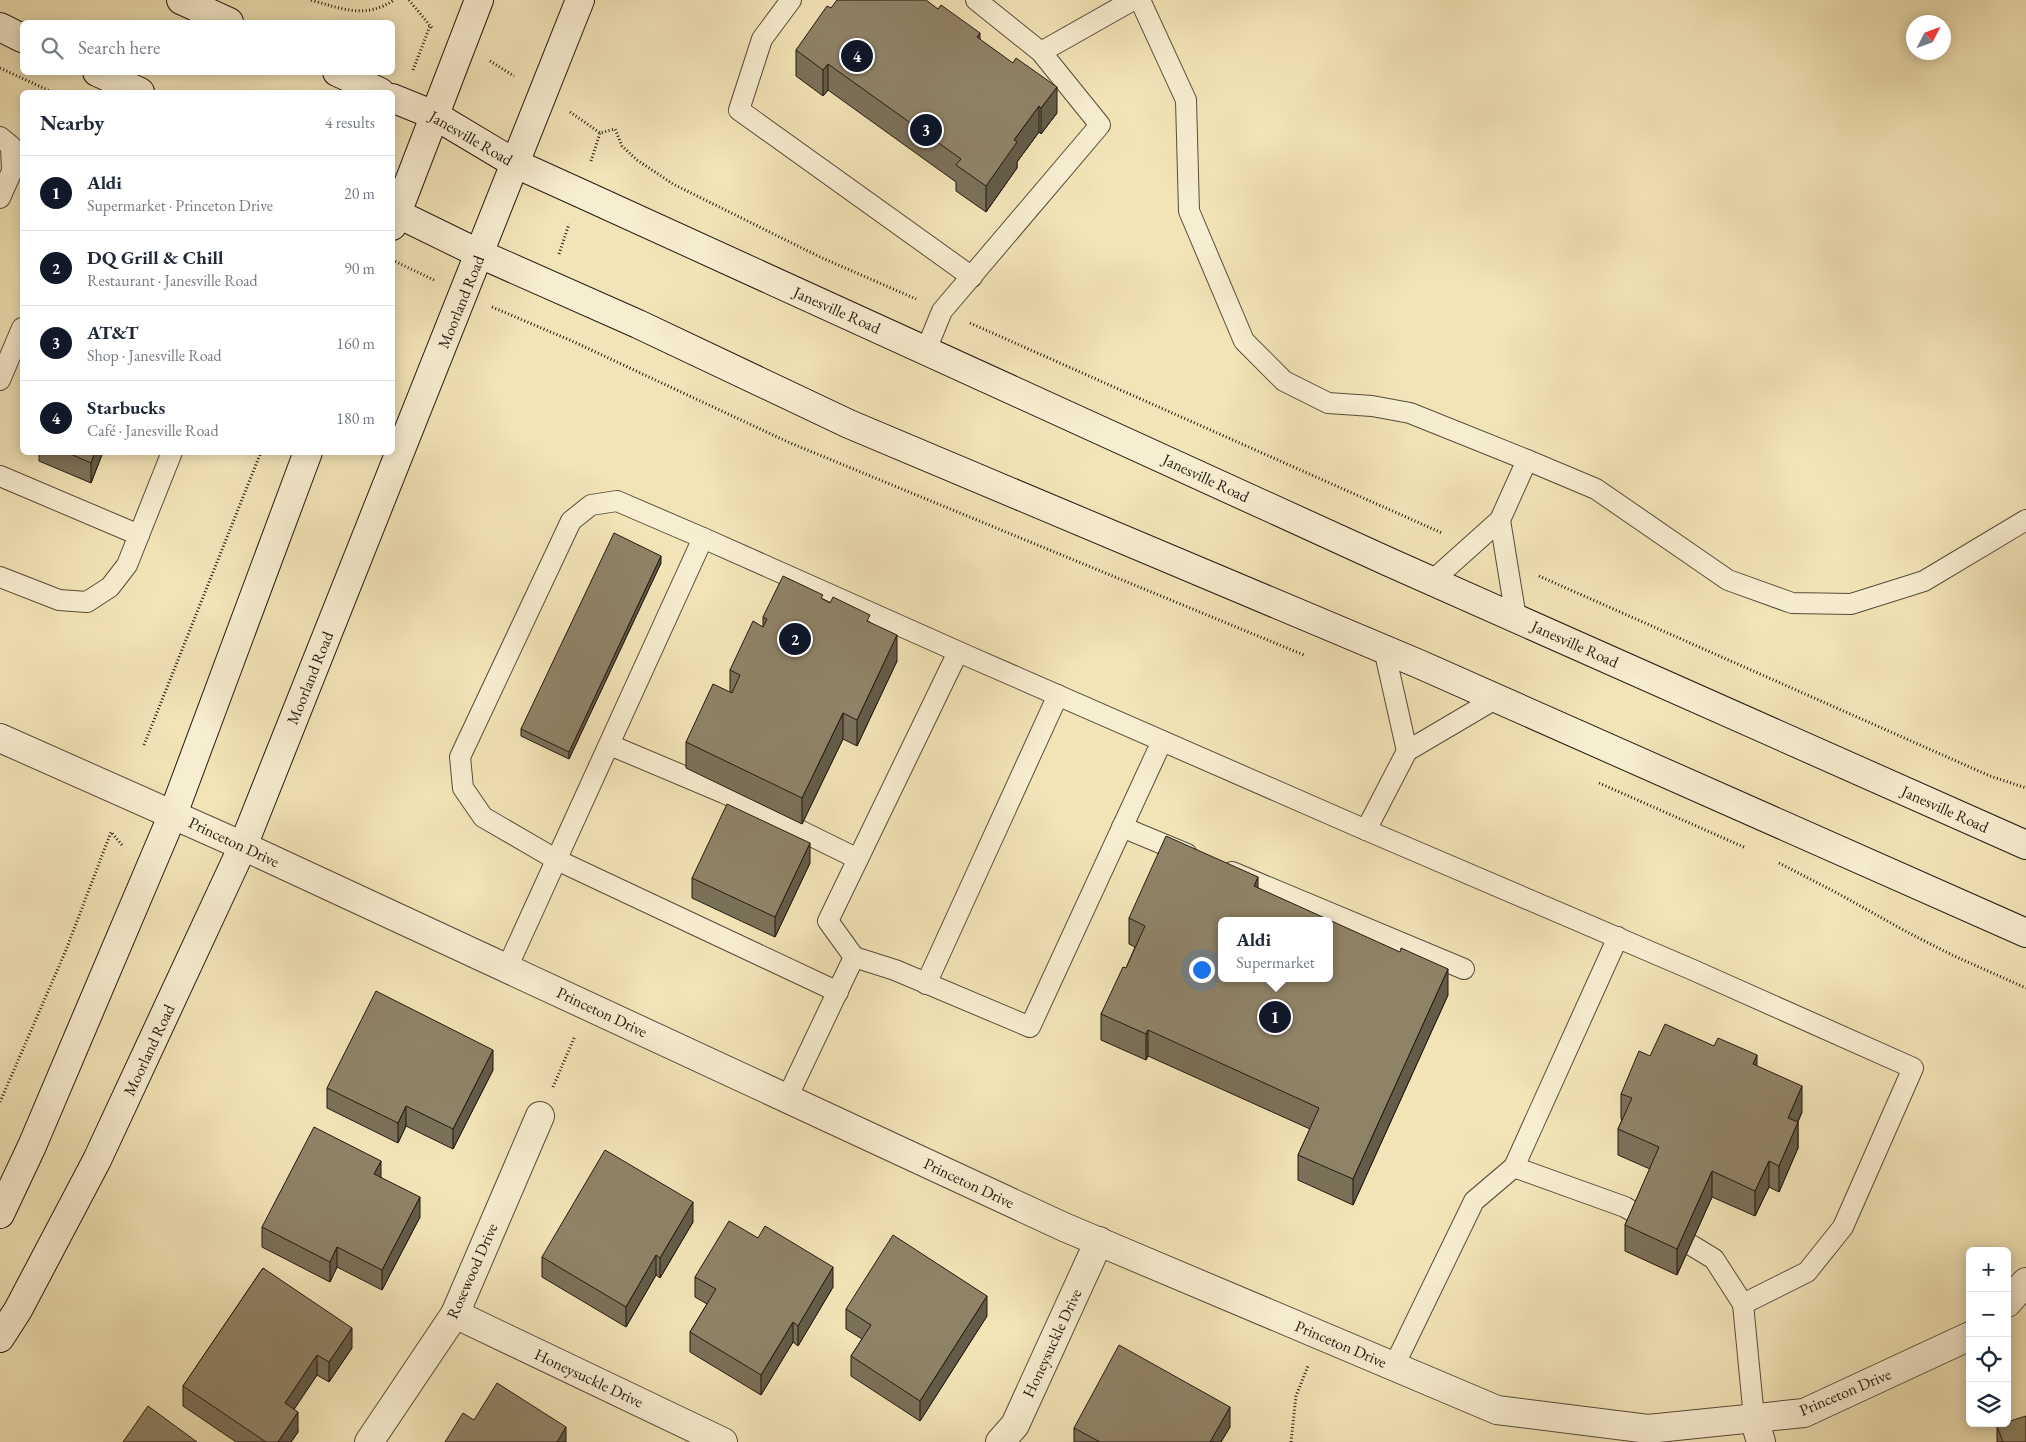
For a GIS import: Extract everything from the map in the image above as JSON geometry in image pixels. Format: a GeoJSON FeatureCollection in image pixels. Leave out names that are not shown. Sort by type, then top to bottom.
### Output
{"type":"FeatureCollection","features":[{"type":"Feature","properties":{"kind":"street"},"geometry":{"type":"LineString","coordinates":[[181,0],[225,20]]}},
{"type":"Feature","properties":{"kind":"street"},"geometry":{"type":"LineString","coordinates":[[395,214],[479,0]]}},
{"type":"Feature","properties":{"kind":"street","name":"Moorland Road"},"geometry":{"type":"LineString","coordinates":[[0,1338],[18,1310],[97,1160],[243,846],[580,0]]}},
{"type":"Feature","properties":{"kind":"street"},"geometry":{"type":"LineString","coordinates":[[0,28],[20,37]]}},
{"type":"Feature","properties":{"kind":"street"},"geometry":{"type":"LineString","coordinates":[[103,75],[136,90]]}},
{"type":"Feature","properties":{"kind":"street"},"geometry":{"type":"LineString","coordinates":[[343,75],[376,90]]}},
{"type":"Feature","properties":{"kind":"street","name":"Janesville Road"},"geometry":{"type":"LineString","coordinates":[[395,99],[434,115],[516,164],[1432,581],[2026,845]]}},
{"type":"Feature","properties":{"kind":"street"},"geometry":{"type":"LineString","coordinates":[[395,217],[638,324],[849,424],[1498,698],[2026,933]]}},
{"type":"Feature","properties":{"kind":"street"},"geometry":{"type":"LineString","coordinates":[[0,1214],[32,1146],[173,814],[307,455]]}},
{"type":"Feature","properties":{"kind":"street","name":"Princeton Drive"},"geometry":{"type":"LineString","coordinates":[[0,738],[243,846],[1064,1227],[1497,1410],[1648,1429],[1758,1430],[1804,1413],[1968,1337]]}},
{"type":"Feature","properties":{"kind":"street","name":"Rosewood Drive"},"geometry":{"type":"LineString","coordinates":[[369,1442],[454,1314],[540,1116]]}},
{"type":"Feature","properties":{"kind":"street","name":"Honeysuckle Drive"},"geometry":{"type":"LineString","coordinates":[[1000,1442],[1015,1426],[1099,1241]]}},
{"type":"Feature","properties":{"kind":"street"},"geometry":{"type":"LineString","coordinates":[[2011,1298],[2026,1282]]}},
{"type":"Feature","properties":{"kind":"street","name":"Honeysuckle Drive"},"geometry":{"type":"LineString","coordinates":[[454,1314],[722,1442]]}},
{"type":"Feature","properties":{"kind":"lane"},"geometry":{"type":"LineString","coordinates":[[791,0],[762,38],[739,110],[972,277]]}},
{"type":"Feature","properties":{"kind":"lane"},"geometry":{"type":"LineString","coordinates":[[926,350],[942,311],[1100,125],[1041,52],[976,0]]}},
{"type":"Feature","properties":{"kind":"lane"},"geometry":{"type":"LineString","coordinates":[[1041,52],[1133,0]]}},
{"type":"Feature","properties":{"kind":"lane"},"geometry":{"type":"LineString","coordinates":[[1140,0],[1186,100],[1190,211],[1244,341],[1284,380],[1328,403],[1372,406],[1410,414],[1596,489],[1728,580],[1792,603],[1851,604],[1924,581],[2026,520]]}},
{"type":"Feature","properties":{"kind":"lane"},"geometry":{"type":"LineString","coordinates":[[0,137],[11,146],[12,170],[0,198]]}},
{"type":"Feature","properties":{"kind":"lane"},"geometry":{"type":"LineString","coordinates":[[0,380],[20,333]]}},
{"type":"Feature","properties":{"kind":"lane"},"geometry":{"type":"LineString","coordinates":[[0,577],[59,600],[87,602],[110,587],[127,565],[171,455]]}},
{"type":"Feature","properties":{"kind":"lane"},"geometry":{"type":"LineString","coordinates":[[1432,581],[1500,520],[1527,460]]}},
{"type":"Feature","properties":{"kind":"lane"},"geometry":{"type":"LineString","coordinates":[[0,476],[139,535]]}},
{"type":"Feature","properties":{"kind":"lane"},"geometry":{"type":"LineString","coordinates":[[838,992],[557,860],[483,817],[463,788],[460,757],[571,520],[591,505],[617,500],[958,652],[1366,830],[1618,937],[1913,1068],[1843,1227],[1807,1272],[1743,1304]]}},
{"type":"Feature","properties":{"kind":"lane"},"geometry":{"type":"LineString","coordinates":[[1500,520],[1516,618]]}},
{"type":"Feature","properties":{"kind":"lane"},"geometry":{"type":"LineString","coordinates":[[508,968],[703,538]]}},
{"type":"Feature","properties":{"kind":"lane"},"geometry":{"type":"LineString","coordinates":[[1384,649],[1407,751]]}},
{"type":"Feature","properties":{"kind":"lane"},"geometry":{"type":"LineString","coordinates":[[958,652],[828,921],[854,957],[895,970],[1030,1027],[1162,741]]}},
{"type":"Feature","properties":{"kind":"lane"},"geometry":{"type":"LineString","coordinates":[[926,984],[1058,695]]}},
{"type":"Feature","properties":{"kind":"lane"},"geometry":{"type":"LineString","coordinates":[[1366,830],[1407,751],[1498,698]]}},
{"type":"Feature","properties":{"kind":"lane"},"geometry":{"type":"LineString","coordinates":[[610,745],[724,793],[858,859]]}},
{"type":"Feature","properties":{"kind":"lane"},"geometry":{"type":"LineString","coordinates":[[1122,826],[1464,969]]}},
{"type":"Feature","properties":{"kind":"lane"},"geometry":{"type":"LineString","coordinates":[[1394,1366],[1474,1202],[1514,1167],[1618,937]]}},
{"type":"Feature","properties":{"kind":"lane"},"geometry":{"type":"LineString","coordinates":[[788,1098],[854,957]]}},
{"type":"Feature","properties":{"kind":"lane"},"geometry":{"type":"LineString","coordinates":[[1514,1167],[1625,1207],[1640,1216]]}},
{"type":"Feature","properties":{"kind":"lane"},"geometry":{"type":"LineString","coordinates":[[1690,1245],[1714,1258],[1743,1304],[1758,1430]]}},
{"type":"Feature","properties":{"kind":"path"},"geometry":{"type":"LineString","coordinates":[[311,0],[347,10],[370,12],[394,0]]}},
{"type":"Feature","properties":{"kind":"path"},"geometry":{"type":"LineString","coordinates":[[409,0],[430,26]]}},
{"type":"Feature","properties":{"kind":"path"},"geometry":{"type":"LineString","coordinates":[[0,68],[48,90]]}},
{"type":"Feature","properties":{"kind":"path"},"geometry":{"type":"LineString","coordinates":[[1311,658],[788,442],[716,407],[535,325],[600,133],[615,128],[622,146],[636,160],[674,184],[820,256],[1471,546]]}},
{"type":"Feature","properties":{"kind":"path"},"geometry":{"type":"LineString","coordinates":[[144,745],[261,455]]}},
{"type":"Feature","properties":{"kind":"path"},"geometry":{"type":"LineString","coordinates":[[1507,562],[1990,776],[2026,788]]}},
{"type":"Feature","properties":{"kind":"path"},"geometry":{"type":"LineString","coordinates":[[1597,782],[1747,848]]}},
{"type":"Feature","properties":{"kind":"path"},"geometry":{"type":"LineString","coordinates":[[0,1102],[66,950],[111,832]]}},
{"type":"Feature","properties":{"kind":"path"},"geometry":{"type":"LineString","coordinates":[[1773,860],[1952,956],[2026,988]]}},
{"type":"Feature","properties":{"kind":"path"},"geometry":{"type":"LineString","coordinates":[[540,1116],[588,1005]]}},
{"type":"Feature","properties":{"kind":"path"},"geometry":{"type":"LineString","coordinates":[[1291,1442],[1296,1396],[1321,1335]]}},
{"type":"Feature","properties":{"kind":"building"},"geometry":{"type":"Polygon","coordinates":[[[837,0],[926,0],[938,9],[941,5],[980,33],[977,37],[1013,63],[1016,58],[1057,87],[1041,108],[1039,106],[1014,140],[1017,142],[986,186],[956,165],[961,159],[828,64],[823,70],[796,50],[827,6],[831,8],[837,0]]]}},
{"type":"Feature","properties":{"kind":"building"},"geometry":{"type":"Polygon","coordinates":[[[73,455],[94,455],[91,463],[73,455]]]}},
{"type":"Feature","properties":{"kind":"building"},"geometry":{"type":"Polygon","coordinates":[[[614,533],[661,556],[569,752],[521,729],[614,533]]]}},
{"type":"Feature","properties":{"kind":"building"},"geometry":{"type":"Polygon","coordinates":[[[783,576],[823,595],[821,598],[830,603],[833,597],[870,615],[867,621],[897,635],[857,720],[843,713],[802,798],[686,742],[713,684],[732,693],[740,675],[730,670],[753,621],[763,627],[767,619],[763,617],[783,576]]]}},
{"type":"Feature","properties":{"kind":"building"},"geometry":{"type":"Polygon","coordinates":[[[727,804],[810,843],[775,917],[692,878],[727,804]]]}},
{"type":"Feature","properties":{"kind":"building"},"geometry":{"type":"Polygon","coordinates":[[[1166,836],[1258,877],[1254,886],[1323,917],[1218,917],[1218,982],[1333,982],[1333,922],[1400,952],[1401,948],[1448,969],[1353,1179],[1298,1155],[1319,1108],[1148,1030],[1146,1034],[1101,1014],[1123,967],[1126,968],[1145,926],[1129,918],[1166,836]]]}},
{"type":"Feature","properties":{"kind":"building"},"geometry":{"type":"Polygon","coordinates":[[[376,991],[493,1050],[453,1129],[406,1106],[398,1123],[327,1088],[376,991]]]}},
{"type":"Feature","properties":{"kind":"building"},"geometry":{"type":"Polygon","coordinates":[[[1665,1024],[1714,1046],[1718,1038],[1757,1055],[1753,1064],[1802,1086],[1788,1118],[1798,1122],[1779,1166],[1769,1161],[1755,1191],[1712,1171],[1677,1249],[1625,1225],[1659,1147],[1618,1129],[1632,1098],[1621,1094],[1639,1051],[1650,1056],[1665,1024]]]}},
{"type":"Feature","properties":{"kind":"building"},"geometry":{"type":"Polygon","coordinates":[[[314,1127],[381,1161],[374,1174],[420,1197],[382,1270],[337,1247],[330,1262],[262,1227],[314,1127]]]}},
{"type":"Feature","properties":{"kind":"building"},"geometry":{"type":"Polygon","coordinates":[[[605,1150],[693,1202],[660,1258],[656,1255],[626,1307],[542,1257],[605,1150]]]}},
{"type":"Feature","properties":{"kind":"building"},"geometry":{"type":"Polygon","coordinates":[[[729,1221],[758,1238],[765,1226],[833,1267],[798,1326],[793,1322],[761,1375],[690,1332],[716,1289],[695,1277],[729,1221]]]}},
{"type":"Feature","properties":{"kind":"building"},"geometry":{"type":"Polygon","coordinates":[[[893,1235],[987,1296],[920,1401],[851,1356],[871,1325],[846,1309],[893,1235]]]}},
{"type":"Feature","properties":{"kind":"building"},"geometry":{"type":"Polygon","coordinates":[[[263,1268],[352,1328],[329,1362],[317,1355],[285,1403],[298,1412],[278,1442],[266,1442],[183,1386],[263,1268]]]}},
{"type":"Feature","properties":{"kind":"building"},"geometry":{"type":"Polygon","coordinates":[[[1119,1345],[1230,1407],[1210,1442],[1100,1442],[1074,1428],[1119,1345]]]}},
{"type":"Feature","properties":{"kind":"building"},"geometry":{"type":"Polygon","coordinates":[[[497,1383],[566,1427],[557,1442],[445,1442],[463,1413],[474,1420],[497,1383]]]}},
{"type":"Feature","properties":{"kind":"building"},"geometry":{"type":"Polygon","coordinates":[[[148,1406],[197,1442],[123,1442],[148,1406]]]}},
{"type":"Feature","properties":{"kind":"building"},"geometry":{"type":"Polygon","coordinates":[[[2026,1416],[2026,1442],[2003,1442],[1997,1427],[2011,1427],[2011,1421],[2026,1416]]]}},
{"type":"Feature","properties":{"kind":"place","name":"Starbucks"},"geometry":{"type":"Point","coordinates":[857,56]}},
{"type":"Feature","properties":{"kind":"place","name":"AT&T"},"geometry":{"type":"Point","coordinates":[926,130]}},
{"type":"Feature","properties":{"kind":"place","name":"DQ Grill & Chill"},"geometry":{"type":"Point","coordinates":[795,639]}},
{"type":"Feature","properties":{"kind":"place","name":"Aldi"},"geometry":{"type":"Point","coordinates":[1275,1017]}}]}
